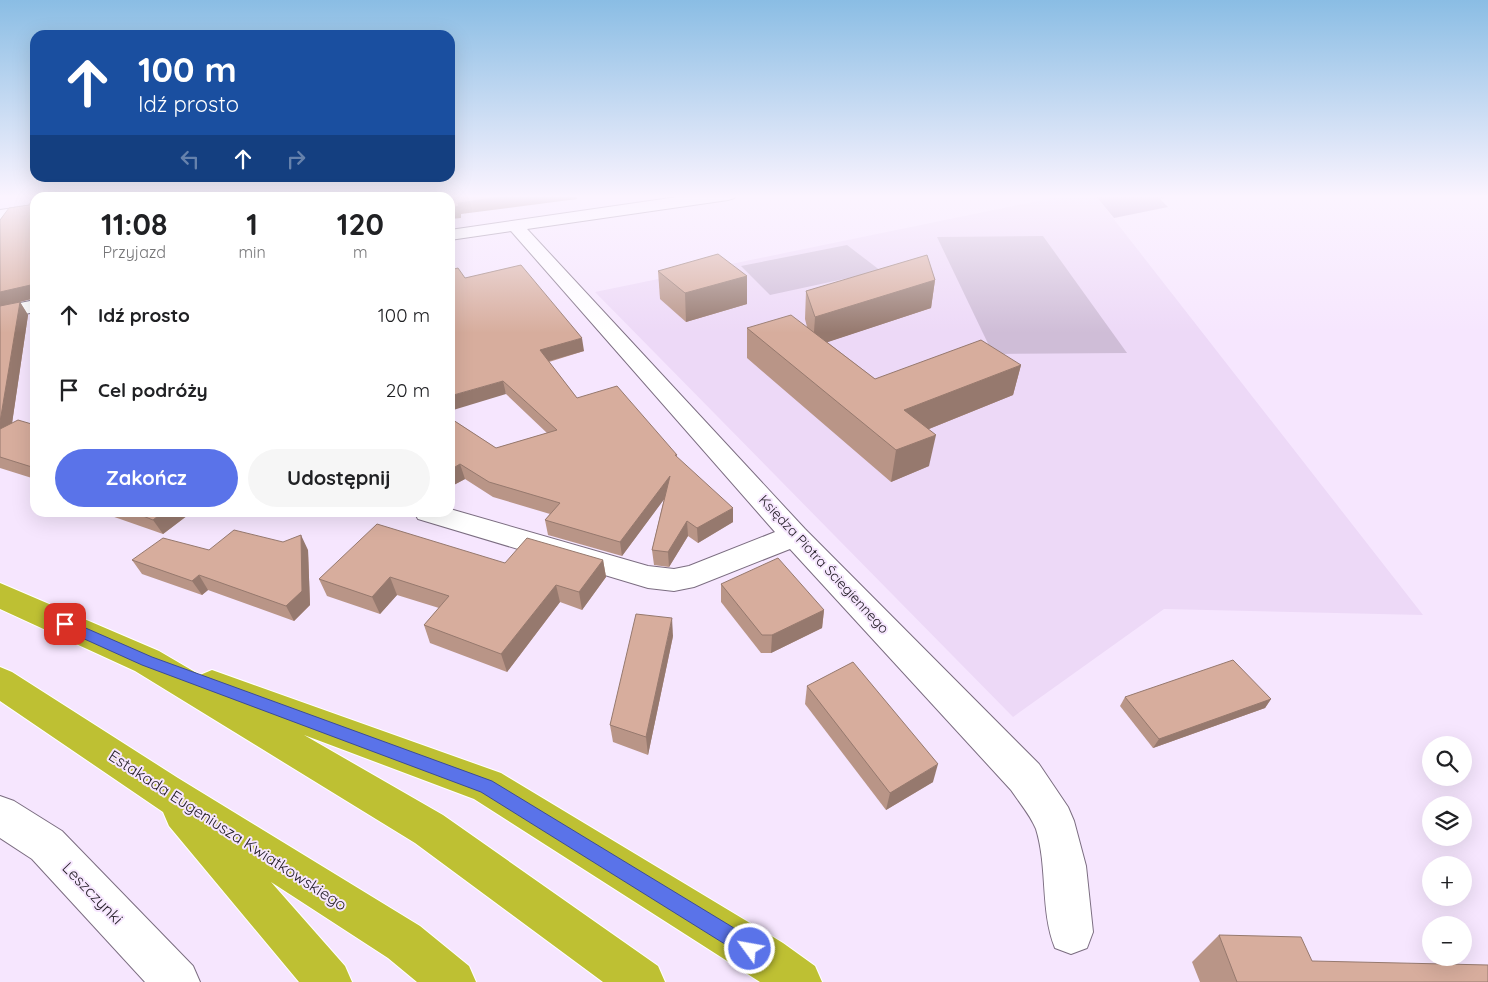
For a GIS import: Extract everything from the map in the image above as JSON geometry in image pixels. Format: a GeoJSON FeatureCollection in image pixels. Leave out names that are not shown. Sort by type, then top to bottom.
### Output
{"type":"FeatureCollection","features":[{"type":"Feature","properties":{"kind":"highway"},"geometry":{"type":"LineString","coordinates":[[0,595],[147,661],[487,786],[767,959],[799,982]]}},
{"type":"Feature","properties":{"kind":"highway"},"geometry":{"type":"LineString","coordinates":[[147,661],[429,828],[642,982]]}},
{"type":"Feature","properties":{"kind":"highway","name":"Estakada Eugeniusza Kwiatkowskiego"},"geometry":{"type":"LineString","coordinates":[[0,682],[164,791],[404,942],[453,982]]}},
{"type":"Feature","properties":{"kind":"highway"},"geometry":{"type":"LineString","coordinates":[[164,791],[329,982]]}},
{"type":"Feature","properties":{"kind":"street","name":"Księdza Piotra Ściegiennego"},"geometry":{"type":"LineString","coordinates":[[528,241],[795,536],[1025,777],[1054,821],[1065,866],[1071,932]]}},
{"type":"Feature","properties":{"kind":"street"},"geometry":{"type":"LineString","coordinates":[[0,313],[30,307]]}},
{"type":"Feature","properties":{"kind":"street"},"geometry":{"type":"LineString","coordinates":[[445,517],[648,577],[674,580],[694,576],[795,536]]}},
{"type":"Feature","properties":{"kind":"street","name":"Leszczynki"},"geometry":{"type":"LineString","coordinates":[[0,815],[47,845],[177,982]]}},
{"type":"Feature","properties":{"kind":"shaded area"},"geometry":{"type":"Polygon","coordinates":[[[844,241],[1131,241],[1423,615],[1164,609],[1013,717],[595,292],[844,241]]]}},
{"type":"Feature","properties":{"kind":"shaded area"},"geometry":{"type":"Polygon","coordinates":[[[939,241],[1046,241],[1127,353],[993,354],[939,241]]]}},
{"type":"Feature","properties":{"kind":"shaded area"},"geometry":{"type":"Polygon","coordinates":[[[847,245],[881,271],[770,295],[741,266],[847,245]]]}},
{"type":"Feature","properties":{"kind":"building"},"geometry":{"type":"Polygon","coordinates":[[[0,241],[30,241],[30,285],[0,292],[0,241]]]}},
{"type":"Feature","properties":{"kind":"building"},"geometry":{"type":"Polygon","coordinates":[[[718,254],[747,276],[685,293],[658,271],[718,254]]]}},
{"type":"Feature","properties":{"kind":"building"},"geometry":{"type":"Polygon","coordinates":[[[927,255],[935,280],[815,317],[806,291],[927,255]]]}},
{"type":"Feature","properties":{"kind":"building"},"geometry":{"type":"Polygon","coordinates":[[[521,265],[582,338],[540,350],[577,398],[617,386],[677,455],[675,455],[733,508],[697,528],[687,521],[668,552],[652,550],[670,476],[620,542],[545,520],[560,503],[489,482],[460,464],[455,467],[455,421],[496,448],[557,430],[503,381],[455,395],[455,269],[458,268],[465,278],[521,265]]]}},
{"type":"Feature","properties":{"kind":"building"},"geometry":{"type":"Polygon","coordinates":[[[20,302],[0,422],[0,306],[20,302]]]}},
{"type":"Feature","properties":{"kind":"building"},"geometry":{"type":"Polygon","coordinates":[[[791,315],[875,379],[981,340],[1021,365],[904,410],[936,435],[896,450],[747,328],[791,315]]]}},
{"type":"Feature","properties":{"kind":"building"},"geometry":{"type":"Polygon","coordinates":[[[18,420],[30,424],[30,466],[0,457],[0,429],[18,420]]]}},
{"type":"Feature","properties":{"kind":"building"},"geometry":{"type":"Polygon","coordinates":[[[146,517],[157,517],[153,520],[146,517]]]}},
{"type":"Feature","properties":{"kind":"building"},"geometry":{"type":"Polygon","coordinates":[[[377,524],[505,563],[527,538],[603,560],[579,592],[556,585],[501,654],[424,625],[449,596],[390,577],[372,597],[319,579],[377,524]]]}},
{"type":"Feature","properties":{"kind":"building"},"geometry":{"type":"Polygon","coordinates":[[[234,530],[283,542],[301,535],[302,591],[286,606],[199,575],[192,581],[132,560],[163,538],[209,550],[234,530]]]}},
{"type":"Feature","properties":{"kind":"building"},"geometry":{"type":"Polygon","coordinates":[[[778,558],[824,610],[772,635],[762,635],[721,584],[778,558]]]}},
{"type":"Feature","properties":{"kind":"building"},"geometry":{"type":"Polygon","coordinates":[[[636,614],[672,618],[646,737],[610,725],[636,614]]]}},
{"type":"Feature","properties":{"kind":"building"},"geometry":{"type":"Polygon","coordinates":[[[1233,660],[1271,699],[1159,739],[1125,697],[1233,660]]]}},
{"type":"Feature","properties":{"kind":"building"},"geometry":{"type":"Polygon","coordinates":[[[853,662],[938,764],[890,793],[807,686],[853,662]]]}},
{"type":"Feature","properties":{"kind":"building"},"geometry":{"type":"Polygon","coordinates":[[[1219,935],[1301,937],[1312,961],[1422,964],[1422,966],[1488,965],[1488,982],[1237,982],[1219,935]]]}},
{"type":"Feature","properties":{"kind":"route"},"geometry":{"type":"LineString","coordinates":[[65,624],[147,661],[487,786],[750,949]]}}]}
